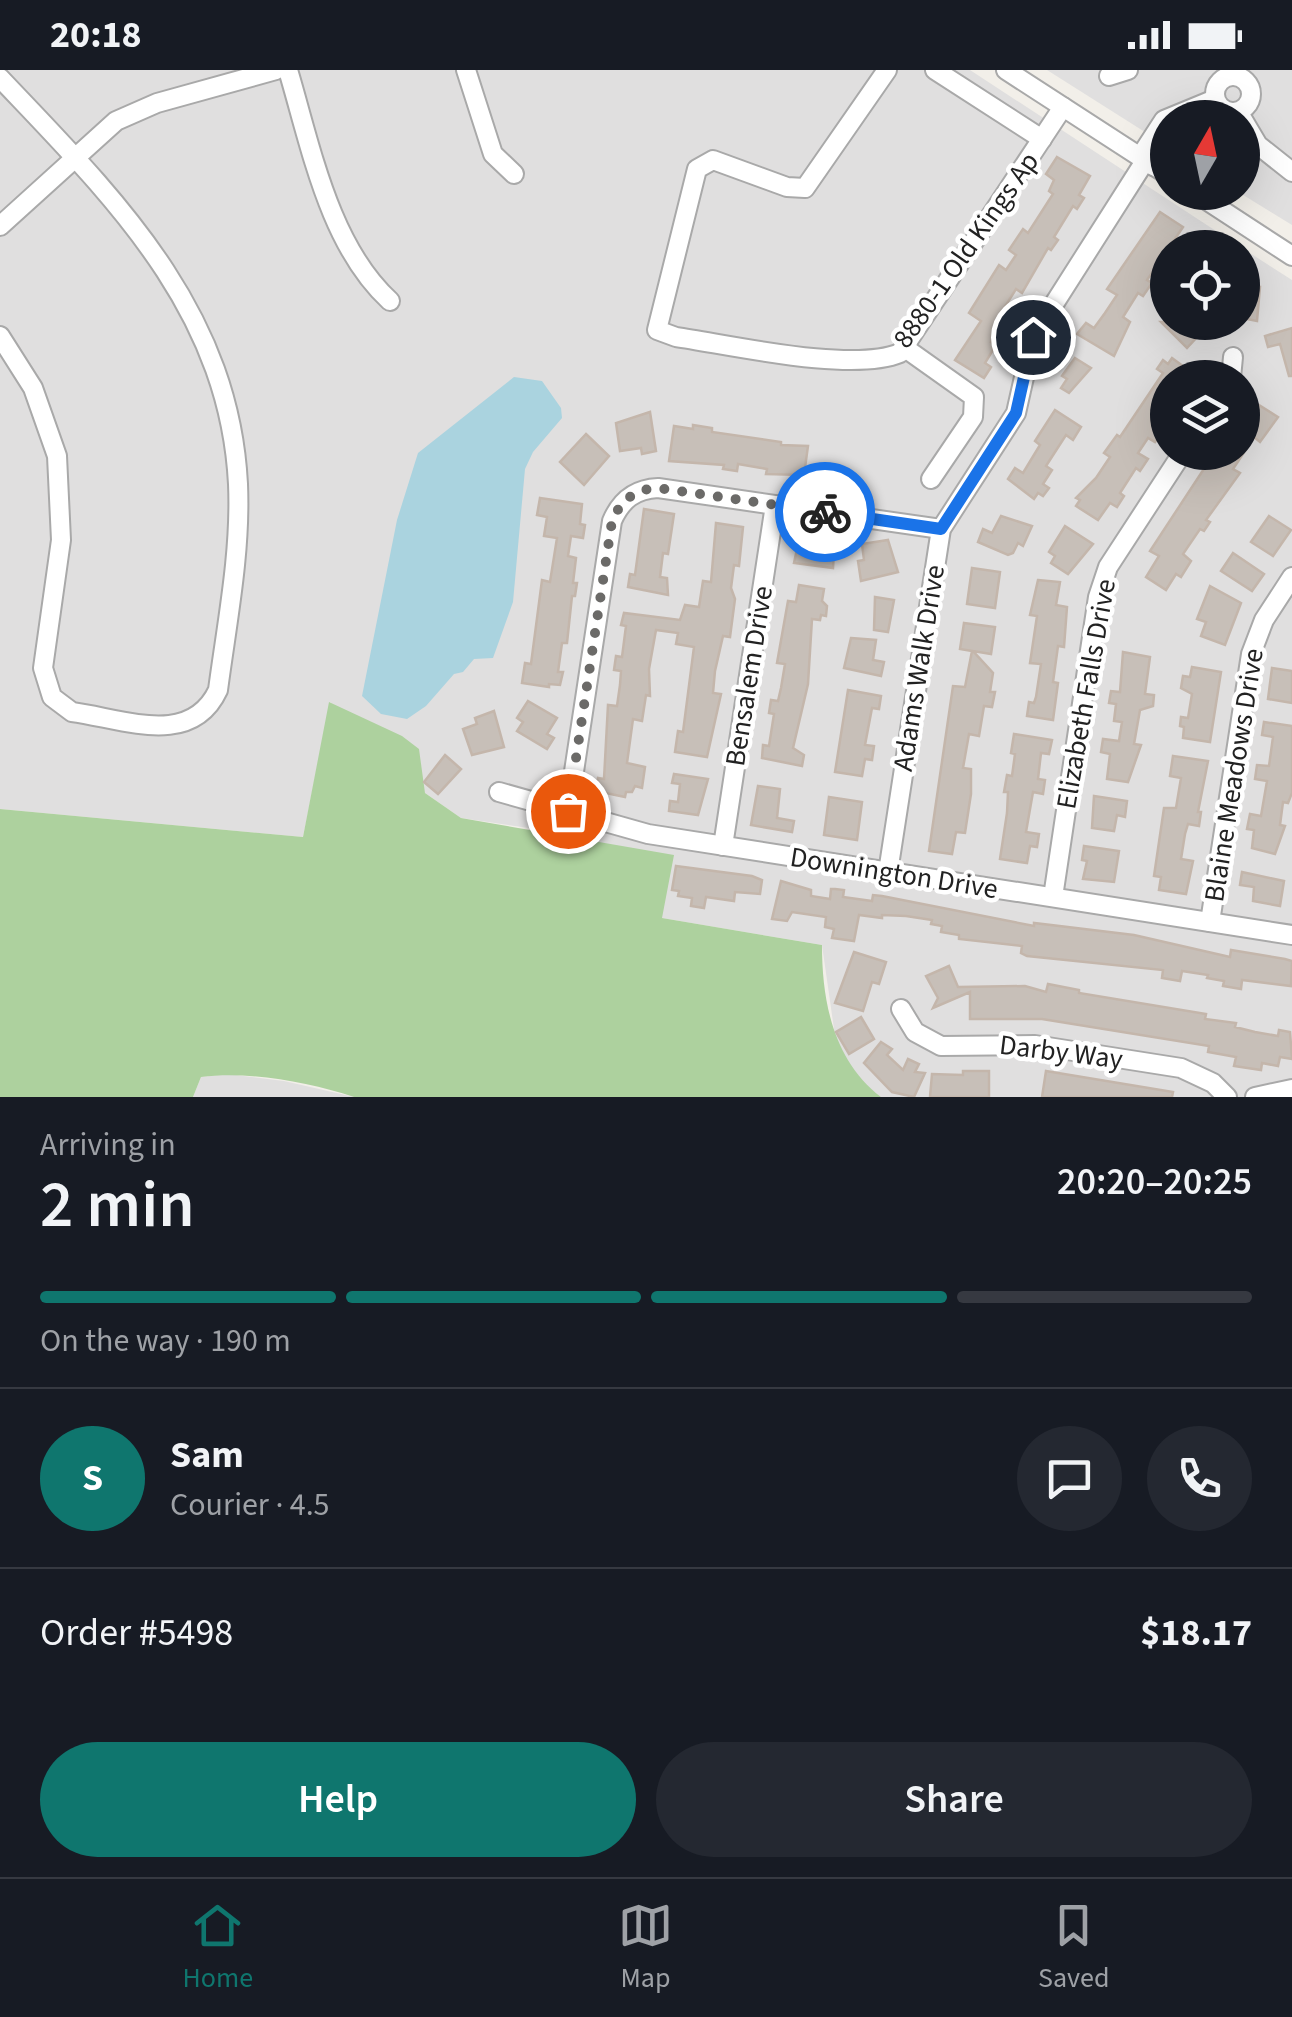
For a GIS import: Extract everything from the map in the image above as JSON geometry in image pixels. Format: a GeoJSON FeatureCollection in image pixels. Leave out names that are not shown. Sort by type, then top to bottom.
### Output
{"type":"FeatureCollection","features":[{"type":"Feature","properties":{"kind":"street"},"geometry":{"type":"LineString","coordinates":[[0,226],[100,132],[133,112],[204,79],[276,70]]}},
{"type":"Feature","properties":{"kind":"street"},"geometry":{"type":"LineString","coordinates":[[288,70],[316,163],[348,244],[369,282],[390,301]]}},
{"type":"Feature","properties":{"kind":"street"},"geometry":{"type":"LineString","coordinates":[[466,70],[493,154],[514,174]]}},
{"type":"Feature","properties":{"kind":"street","name":"8880-1 Old Kings Ap"},"geometry":{"type":"LineString","coordinates":[[886,70],[805,188],[786,187],[714,160],[697,169],[657,330],[676,337],[840,359],[884,359],[905,348],[1063,107]]}},
{"type":"Feature","properties":{"kind":"street","name":"8880-1 Old Kings Ap"},"geometry":{"type":"LineString","coordinates":[[935,70],[1042,139]]}},
{"type":"Feature","properties":{"kind":"street"},"geometry":{"type":"LineString","coordinates":[[1006,70],[1150,164]]}},
{"type":"Feature","properties":{"kind":"street"},"geometry":{"type":"LineString","coordinates":[[1108,76],[1128,70]]}},
{"type":"Feature","properties":{"kind":"street"},"geometry":{"type":"LineString","coordinates":[[1215,99],[1219,75],[1238,77],[1249,84],[1250,100]]}},
{"type":"Feature","properties":{"kind":"street"},"geometry":{"type":"LineString","coordinates":[[0,78],[145,238],[190,308],[218,378],[238,481],[233,582],[218,690],[198,719],[170,726],[72,712],[60,706],[48,690],[44,668],[62,540],[58,456],[33,388],[0,336]]}},
{"type":"Feature","properties":{"kind":"street"},"geometry":{"type":"LineString","coordinates":[[1260,147],[1292,172]]}},
{"type":"Feature","properties":{"kind":"street","name":"Adams Walk Drive"},"geometry":{"type":"LineString","coordinates":[[888,872],[941,529],[1016,413],[1033,337],[1150,166]]}},
{"type":"Feature","properties":{"kind":"street"},"geometry":{"type":"LineString","coordinates":[[1222,210],[1292,256]]}},
{"type":"Feature","properties":{"kind":"street"},"geometry":{"type":"LineString","coordinates":[[905,348],[974,397],[973,417],[931,479]]}},
{"type":"Feature","properties":{"kind":"street","name":"Elizabeth Falls Drive"},"geometry":{"type":"LineString","coordinates":[[1053,897],[1098,597],[1108,567],[1171,470]]}},
{"type":"Feature","properties":{"kind":"street"},"geometry":{"type":"LineString","coordinates":[[568,811],[612,521],[626,499],[636,492],[658,488],[941,529]]}},
{"type":"Feature","properties":{"kind":"street","name":"Bensalem Drive"},"geometry":{"type":"LineString","coordinates":[[723,846],[775,505]]}},
{"type":"Feature","properties":{"kind":"street","name":"Blaine Meadows Drive"},"geometry":{"type":"LineString","coordinates":[[1210,922],[1251,654],[1264,620],[1292,577]]}},
{"type":"Feature","properties":{"kind":"street","name":"Downington Drive"},"geometry":{"type":"LineString","coordinates":[[499,792],[648,834],[1292,935]]}},
{"type":"Feature","properties":{"kind":"street","name":"Darby Way"},"geometry":{"type":"LineString","coordinates":[[902,1010],[915,1032],[942,1046],[1036,1045],[1181,1068],[1214,1083],[1227,1097]]}},
{"type":"Feature","properties":{"kind":"street"},"geometry":{"type":"LineString","coordinates":[[1255,1097],[1292,1089]]}},
{"type":"Feature","properties":{"kind":"shaded area"},"geometry":{"type":"Polygon","coordinates":[[[0,70],[970,70],[1150,187],[1150,210],[1185,210],[1215,230],[1150,230],[1150,340],[1260,340],[1260,259],[1292,280],[1292,1097],[881,1097],[859,1080],[836,1043],[822,945],[662,918],[536,829],[461,818],[425,793],[330,702],[303,837],[0,809],[0,70]]]}},
{"type":"Feature","properties":{"kind":"shaded area"},"geometry":{"type":"Polygon","coordinates":[[[1047,70],[1292,70],[1292,225],[1260,205],[1260,100],[1150,100],[1150,135],[1047,70]]]}},
{"type":"Feature","properties":{"kind":"shaded area"},"geometry":{"type":"Polygon","coordinates":[[[227,1074],[284,1081],[354,1097],[193,1097],[201,1077],[227,1074]]]}},
{"type":"Feature","properties":{"kind":"green space"},"geometry":{"type":"Polygon","coordinates":[[[329,702],[402,736],[419,749],[425,793],[461,818],[674,855],[662,918],[822,945],[828,1009],[834,1029],[852,1066],[881,1097],[354,1097],[298,1082],[239,1075],[201,1077],[193,1097],[0,1097],[0,809],[303,837],[329,702]]]}},
{"type":"Feature","properties":{"kind":"water"},"geometry":{"type":"Polygon","coordinates":[[[514,377],[542,381],[561,408],[562,418],[533,452],[525,469],[513,602],[493,658],[474,659],[407,719],[381,714],[362,696],[397,520],[418,453],[514,377]]]}},
{"type":"Feature","properties":{"kind":"building"},"geometry":{"type":"Polygon","coordinates":[[[1057,157],[1090,176],[1079,195],[1084,198],[1077,209],[1073,206],[1054,237],[1058,240],[1051,250],[1048,248],[1022,293],[1016,289],[999,316],[1006,320],[991,342],[996,345],[985,363],[991,367],[984,378],[955,360],[981,321],[969,313],[999,265],[1006,270],[1016,255],[1009,250],[1023,229],[1028,233],[1053,194],[1049,191],[1054,180],[1046,174],[1057,157]]]}},
{"type":"Feature","properties":{"kind":"building"},"geometry":{"type":"Polygon","coordinates":[[[1160,212],[1183,227],[1150,230],[1150,286],[1143,296],[1138,293],[1123,317],[1130,322],[1114,356],[1077,334],[1086,323],[1094,328],[1117,295],[1107,289],[1160,212]]]}},
{"type":"Feature","properties":{"kind":"building"},"geometry":{"type":"Polygon","coordinates":[[[1292,328],[1289,376],[1280,344],[1268,347],[1265,336],[1292,328]]]}},
{"type":"Feature","properties":{"kind":"building"},"geometry":{"type":"Polygon","coordinates":[[[1075,358],[1091,368],[1069,393],[1061,388],[1067,379],[1062,376],[1075,358]]]}},
{"type":"Feature","properties":{"kind":"building"},"geometry":{"type":"Polygon","coordinates":[[[1150,392],[1150,439],[1138,453],[1148,459],[1140,471],[1136,468],[1120,493],[1124,496],[1117,507],[1110,503],[1098,520],[1076,506],[1080,500],[1076,498],[1096,478],[1110,457],[1104,453],[1117,435],[1120,437],[1150,392]]]}},
{"type":"Feature","properties":{"kind":"building"},"geometry":{"type":"Polygon","coordinates":[[[1260,406],[1278,417],[1260,442],[1260,406]]]}},
{"type":"Feature","properties":{"kind":"building"},"geometry":{"type":"Polygon","coordinates":[[[1055,410],[1081,427],[1073,440],[1066,435],[1046,466],[1052,470],[1043,484],[1049,488],[1034,499],[1008,479],[1015,468],[1023,473],[1040,445],[1035,441],[1055,410]]]}},
{"type":"Feature","properties":{"kind":"building"},"geometry":{"type":"Polygon","coordinates":[[[650,412],[656,451],[620,451],[616,423],[650,412]]]}},
{"type":"Feature","properties":{"kind":"building"},"geometry":{"type":"Polygon","coordinates":[[[693,425],[781,445],[808,446],[804,475],[766,474],[767,469],[738,464],[737,471],[723,469],[724,465],[669,461],[674,426],[693,429],[693,425]]]}},
{"type":"Feature","properties":{"kind":"building"},"geometry":{"type":"Polygon","coordinates":[[[586,434],[609,456],[584,485],[560,462],[586,434]]]}},
{"type":"Feature","properties":{"kind":"building"},"geometry":{"type":"Polygon","coordinates":[[[1203,470],[1240,473],[1206,520],[1210,522],[1204,531],[1200,529],[1183,554],[1191,561],[1181,577],[1176,574],[1166,590],[1146,577],[1159,556],[1150,551],[1203,470]]]}},
{"type":"Feature","properties":{"kind":"building"},"geometry":{"type":"Polygon","coordinates":[[[540,498],[582,504],[580,524],[585,525],[583,538],[571,536],[568,556],[576,558],[573,583],[577,583],[567,643],[562,643],[560,685],[549,687],[522,683],[525,663],[531,664],[542,580],[550,582],[557,538],[544,536],[547,517],[537,515],[540,498]]]}},
{"type":"Feature","properties":{"kind":"building"},"geometry":{"type":"Polygon","coordinates":[[[644,509],[674,514],[660,577],[667,578],[668,595],[628,587],[630,574],[635,575],[644,509]]]}},
{"type":"Feature","properties":{"kind":"building"},"geometry":{"type":"Polygon","coordinates":[[[1001,516],[1032,526],[1023,546],[1018,543],[1008,555],[978,542],[983,529],[992,533],[1001,516]]]}},
{"type":"Feature","properties":{"kind":"building"},"geometry":{"type":"Polygon","coordinates":[[[1269,516],[1291,530],[1273,556],[1251,542],[1269,516]]]}},
{"type":"Feature","properties":{"kind":"building"},"geometry":{"type":"Polygon","coordinates":[[[716,523],[743,527],[739,566],[734,565],[731,588],[735,599],[730,637],[723,636],[715,671],[713,693],[721,694],[707,757],[675,752],[678,731],[683,732],[694,647],[676,644],[678,633],[656,630],[649,669],[650,696],[646,695],[642,721],[633,719],[627,763],[645,767],[642,788],[635,786],[625,797],[596,791],[598,778],[604,779],[608,705],[617,706],[621,671],[614,670],[616,656],[622,657],[624,613],[680,620],[685,605],[699,607],[703,581],[711,582],[716,523]]]}},
{"type":"Feature","properties":{"kind":"building"},"geometry":{"type":"Polygon","coordinates":[[[1065,526],[1093,544],[1068,574],[1051,563],[1055,556],[1049,552],[1065,526]]]}},
{"type":"Feature","properties":{"kind":"building"},"geometry":{"type":"Polygon","coordinates":[[[811,532],[835,537],[833,568],[794,563],[797,549],[807,551],[811,532]]]}},
{"type":"Feature","properties":{"kind":"building"},"geometry":{"type":"Polygon","coordinates":[[[888,540],[898,572],[861,581],[858,561],[864,560],[862,544],[888,540]]]}},
{"type":"Feature","properties":{"kind":"building"},"geometry":{"type":"Polygon","coordinates":[[[1233,553],[1264,574],[1252,591],[1221,571],[1233,553]]]}},
{"type":"Feature","properties":{"kind":"building"},"geometry":{"type":"Polygon","coordinates":[[[972,568],[1000,572],[995,608],[967,604],[972,568]]]}},
{"type":"Feature","properties":{"kind":"building"},"geometry":{"type":"Polygon","coordinates":[[[1038,580],[1060,582],[1056,605],[1067,607],[1064,647],[1058,646],[1053,682],[1058,683],[1053,720],[1027,716],[1029,702],[1034,703],[1036,697],[1041,664],[1030,663],[1037,616],[1030,615],[1038,580]]]}},
{"type":"Feature","properties":{"kind":"building"},"geometry":{"type":"Polygon","coordinates":[[[799,585],[824,589],[822,601],[827,606],[826,616],[812,619],[808,684],[793,748],[804,755],[802,766],[762,758],[763,745],[769,746],[774,714],[769,713],[771,700],[778,701],[785,664],[777,663],[788,601],[796,602],[799,585]]]}},
{"type":"Feature","properties":{"kind":"building"},"geometry":{"type":"Polygon","coordinates":[[[1210,586],[1241,603],[1225,645],[1201,636],[1206,622],[1197,619],[1210,586]]]}},
{"type":"Feature","properties":{"kind":"building"},"geometry":{"type":"Polygon","coordinates":[[[875,597],[894,600],[888,632],[874,630],[875,597]]]}},
{"type":"Feature","properties":{"kind":"building"},"geometry":{"type":"Polygon","coordinates":[[[964,623],[995,627],[991,654],[973,651],[993,673],[990,692],[995,692],[992,707],[984,706],[979,736],[969,734],[963,768],[971,769],[971,794],[965,833],[956,832],[952,854],[929,851],[953,686],[965,687],[972,651],[960,649],[964,623]]]}},
{"type":"Feature","properties":{"kind":"building"},"geometry":{"type":"Polygon","coordinates":[[[851,638],[876,640],[873,660],[884,662],[881,676],[844,668],[851,638]]]}},
{"type":"Feature","properties":{"kind":"building"},"geometry":{"type":"Polygon","coordinates":[[[1123,652],[1150,657],[1145,694],[1154,695],[1153,706],[1140,710],[1134,744],[1141,745],[1128,782],[1107,779],[1110,754],[1101,752],[1103,739],[1119,741],[1122,722],[1114,721],[1116,704],[1109,703],[1111,691],[1120,692],[1123,652]]]}},
{"type":"Feature","properties":{"kind":"building"},"geometry":{"type":"Polygon","coordinates":[[[1192,667],[1221,672],[1210,742],[1183,738],[1184,727],[1180,726],[1181,717],[1188,718],[1192,694],[1181,688],[1183,676],[1190,677],[1192,667]]]}},
{"type":"Feature","properties":{"kind":"building"},"geometry":{"type":"Polygon","coordinates":[[[1272,668],[1292,671],[1292,703],[1268,699],[1272,668]]]}},
{"type":"Feature","properties":{"kind":"building"},"geometry":{"type":"Polygon","coordinates":[[[848,690],[881,696],[879,709],[872,708],[865,745],[874,746],[872,760],[865,759],[862,776],[835,772],[848,690]]]}},
{"type":"Feature","properties":{"kind":"building"},"geometry":{"type":"Polygon","coordinates":[[[528,701],[557,718],[547,734],[554,738],[547,749],[517,731],[523,722],[517,718],[528,701]]]}},
{"type":"Feature","properties":{"kind":"building"},"geometry":{"type":"Polygon","coordinates":[[[494,711],[504,747],[472,755],[463,729],[477,724],[475,718],[494,711]]]}},
{"type":"Feature","properties":{"kind":"building"},"geometry":{"type":"Polygon","coordinates":[[[1264,722],[1292,726],[1292,793],[1288,803],[1283,802],[1280,825],[1285,826],[1275,854],[1252,848],[1254,830],[1247,829],[1250,814],[1261,816],[1267,781],[1255,779],[1257,765],[1269,766],[1273,737],[1262,735],[1264,722]]]}},
{"type":"Feature","properties":{"kind":"building"},"geometry":{"type":"Polygon","coordinates":[[[1014,734],[1052,740],[1049,754],[1041,753],[1038,779],[1045,780],[1043,794],[1033,792],[1026,832],[1039,834],[1037,847],[1030,846],[1027,863],[1000,859],[1007,813],[1008,792],[1004,792],[1007,775],[1012,776],[1014,734]]]}},
{"type":"Feature","properties":{"kind":"building"},"geometry":{"type":"Polygon","coordinates":[[[445,755],[461,769],[438,794],[424,782],[445,755]]]}},
{"type":"Feature","properties":{"kind":"building"},"geometry":{"type":"Polygon","coordinates":[[[1173,756],[1208,761],[1199,826],[1188,824],[1185,834],[1181,859],[1193,861],[1186,894],[1159,890],[1161,877],[1154,876],[1164,808],[1176,808],[1181,778],[1170,776],[1173,756]]]}},
{"type":"Feature","properties":{"kind":"building"},"geometry":{"type":"Polygon","coordinates":[[[674,774],[708,779],[698,815],[669,811],[670,801],[678,802],[680,784],[672,783],[674,774]]]}},
{"type":"Feature","properties":{"kind":"building"},"geometry":{"type":"Polygon","coordinates":[[[758,786],[780,789],[777,818],[794,821],[792,832],[751,825],[758,786]]]}},
{"type":"Feature","properties":{"kind":"building"},"geometry":{"type":"Polygon","coordinates":[[[1094,796],[1127,801],[1125,817],[1117,815],[1114,831],[1092,828],[1094,796]]]}},
{"type":"Feature","properties":{"kind":"building"},"geometry":{"type":"Polygon","coordinates":[[[829,797],[862,802],[857,840],[824,835],[829,797]]]}},
{"type":"Feature","properties":{"kind":"building"},"geometry":{"type":"Polygon","coordinates":[[[1084,846],[1119,851],[1114,882],[1083,879],[1087,861],[1082,860],[1084,846]]]}},
{"type":"Feature","properties":{"kind":"building"},"geometry":{"type":"Polygon","coordinates":[[[676,866],[752,876],[762,880],[760,894],[735,892],[734,901],[706,897],[704,908],[691,906],[692,898],[678,896],[679,891],[672,890],[676,866]]]}},
{"type":"Feature","properties":{"kind":"building"},"geometry":{"type":"Polygon","coordinates":[[[1242,872],[1284,881],[1280,906],[1253,901],[1254,887],[1240,885],[1242,872]]]}},
{"type":"Feature","properties":{"kind":"building"},"geometry":{"type":"Polygon","coordinates":[[[781,881],[811,890],[811,896],[830,899],[831,889],[844,890],[843,897],[872,901],[873,895],[882,896],[1034,926],[1134,935],[1230,957],[1231,950],[1285,959],[1292,961],[1291,986],[1242,980],[1241,989],[1223,986],[1224,981],[1207,978],[1208,975],[1182,971],[1180,981],[1162,978],[1163,970],[1027,956],[1021,953],[1022,946],[959,939],[959,935],[941,932],[942,926],[931,924],[932,920],[906,916],[859,915],[854,941],[832,938],[834,929],[825,927],[826,917],[792,912],[787,921],[772,919],[781,881]]]}},
{"type":"Feature","properties":{"kind":"building"},"geometry":{"type":"Polygon","coordinates":[[[854,952],[886,962],[879,984],[872,982],[863,1011],[835,1003],[854,952]]]}},
{"type":"Feature","properties":{"kind":"building"},"geometry":{"type":"Polygon","coordinates":[[[949,966],[958,987],[1025,986],[1046,992],[1048,984],[1079,993],[1206,1014],[1205,1019],[1236,1023],[1235,1027],[1255,1032],[1278,1036],[1279,1030],[1290,1032],[1292,1059],[1280,1057],[1278,1066],[1262,1063],[1261,1070],[1234,1066],[1236,1057],[1208,1052],[1209,1046],[1042,1019],[970,1019],[970,992],[933,1008],[938,998],[926,976],[949,966]]]}},
{"type":"Feature","properties":{"kind":"building"},"geometry":{"type":"Polygon","coordinates":[[[861,1017],[874,1039],[849,1054],[836,1032],[861,1017]]]}},
{"type":"Feature","properties":{"kind":"building"},"geometry":{"type":"Polygon","coordinates":[[[881,1042],[892,1049],[887,1055],[903,1070],[908,1059],[919,1064],[915,1072],[925,1073],[914,1097],[892,1092],[864,1063],[881,1042]]]}},
{"type":"Feature","properties":{"kind":"building"},"geometry":{"type":"Polygon","coordinates":[[[963,1071],[989,1071],[989,1097],[930,1097],[932,1074],[963,1075],[963,1071]]]}},
{"type":"Feature","properties":{"kind":"building"},"geometry":{"type":"Polygon","coordinates":[[[1046,1071],[1173,1092],[1172,1097],[1042,1097],[1046,1071]]]}},
{"type":"Feature","properties":{"kind":"way so far"},"geometry":{"type":"LineString","coordinates":[[568,811],[612,521],[621,504],[636,492],[658,488],[825,512]]}},
{"type":"Feature","properties":{"kind":"route"},"geometry":{"type":"LineString","coordinates":[[825,512],[941,529],[1016,413],[1033,337]]}}]}
